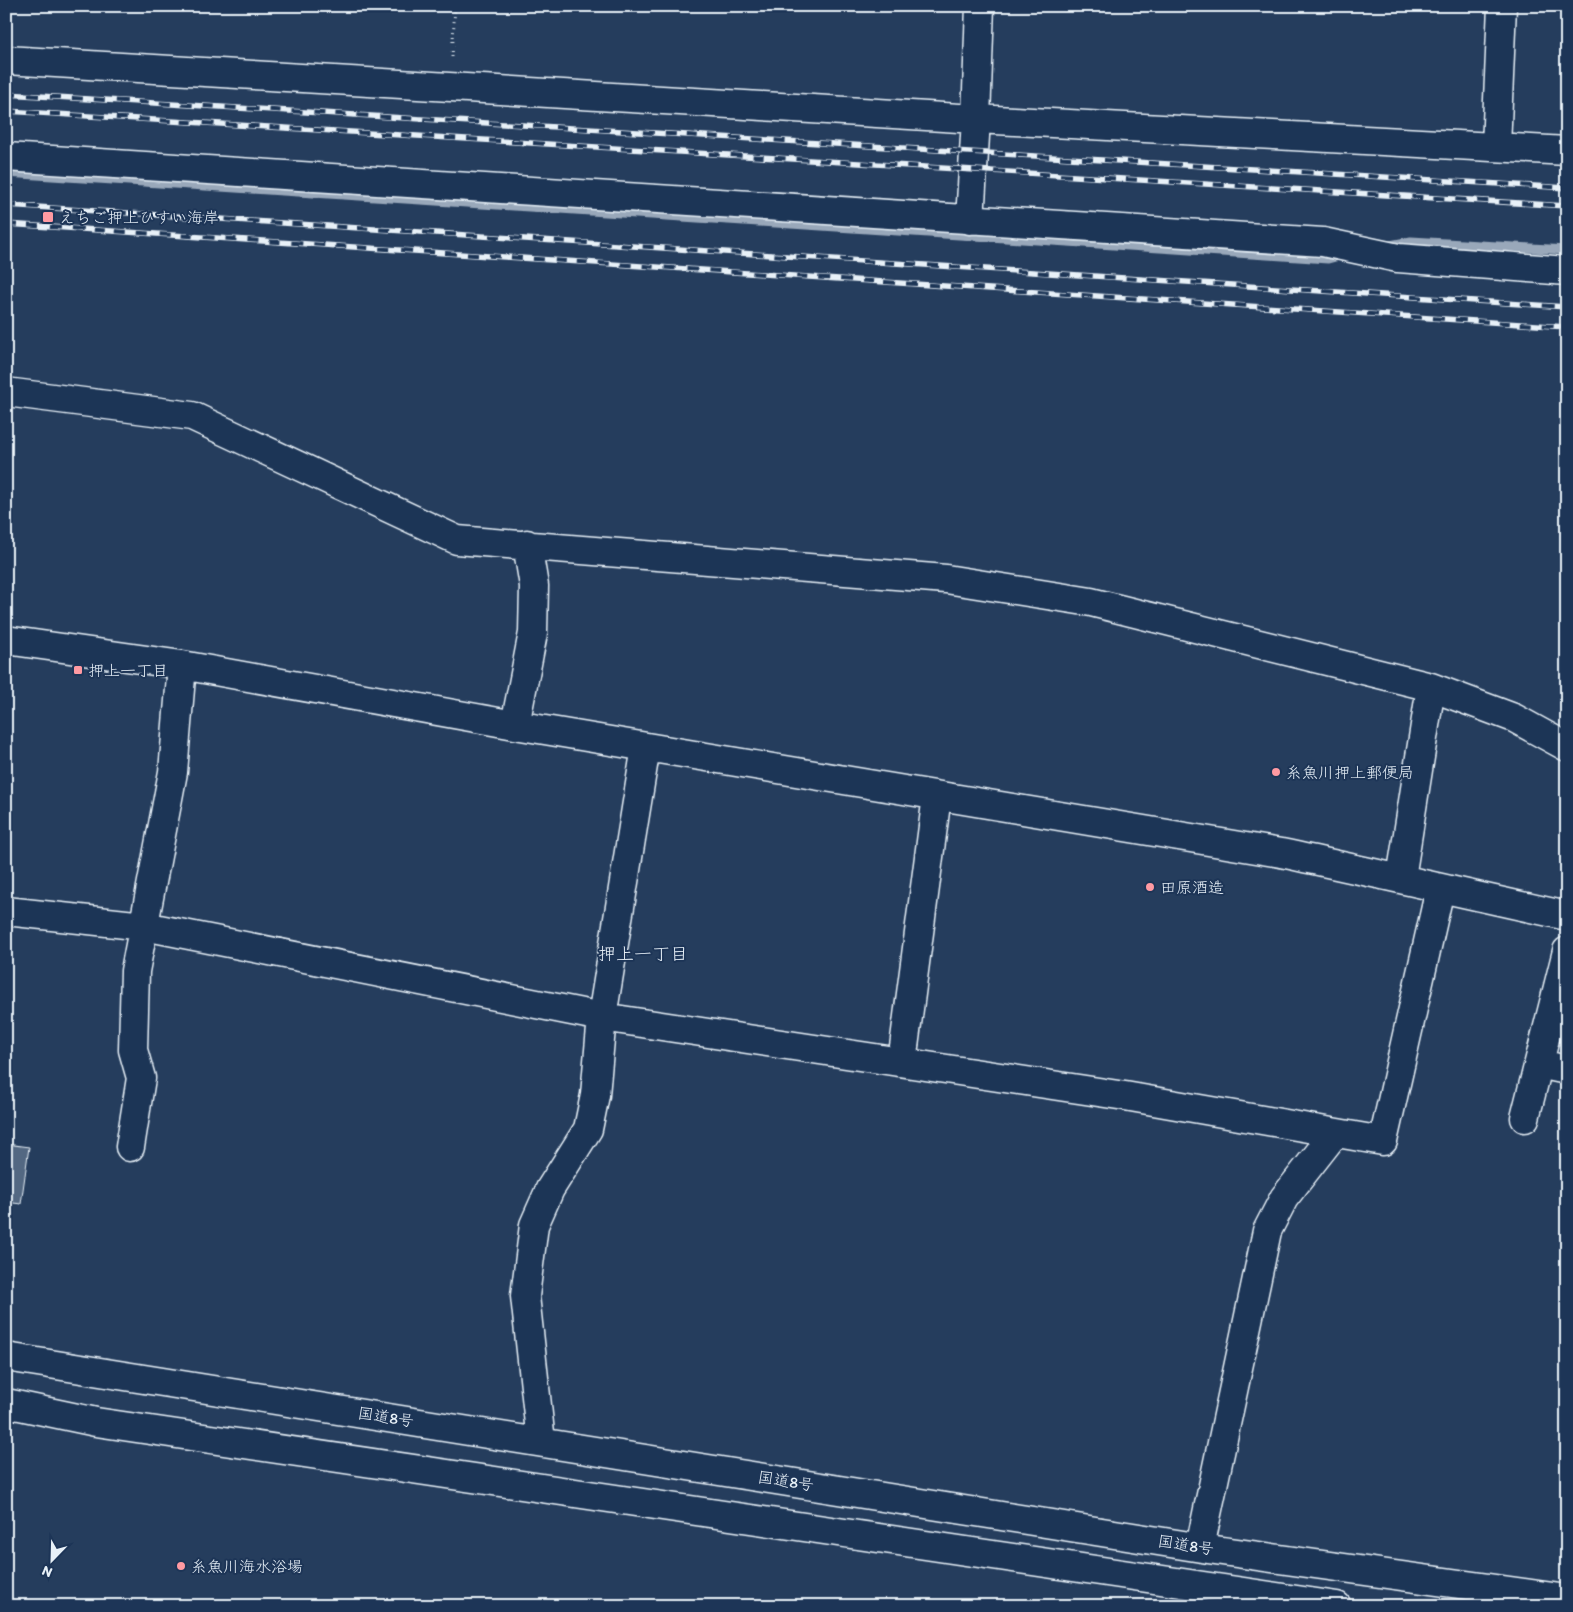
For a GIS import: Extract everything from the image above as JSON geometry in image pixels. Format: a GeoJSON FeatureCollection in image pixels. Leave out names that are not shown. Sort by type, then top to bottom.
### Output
{"type":"FeatureCollection","features":[{"type":"Feature","properties":{"kind":"main road"},"geometry":{"type":"LineString","coordinates":[[970,220],[980,6]]}},
{"type":"Feature","properties":{"kind":"main road"},"geometry":{"type":"LineString","coordinates":[[1496,147],[1502,6]]}},
{"type":"Feature","properties":{"kind":"main road"},"geometry":{"type":"LineString","coordinates":[[6,60],[976,119],[1567,151]]}},
{"type":"Feature","properties":{"kind":"main road"},"geometry":{"type":"LineString","coordinates":[[6,157],[1323,242],[1398,258],[1567,271]]}},
{"type":"Feature","properties":{"kind":"main road"},"geometry":{"type":"LineString","coordinates":[[6,392],[192,416],[457,540],[528,544],[956,580],[1091,602],[1431,687],[1514,718],[1567,746]]}},
{"type":"Feature","properties":{"kind":"main road"},"geometry":{"type":"LineString","coordinates":[[515,725],[534,633],[534,586],[528,544]]}},
{"type":"Feature","properties":{"kind":"main road"},"geometry":{"type":"LineString","coordinates":[[6,640],[182,666],[515,725],[1281,853],[1567,916]]}},
{"type":"Feature","properties":{"kind":"main road"},"geometry":{"type":"LineString","coordinates":[[130,1147],[141,1078],[133,1050],[135,971],[173,772],[182,666]]}},
{"type":"Feature","properties":{"kind":"main road"},"geometry":{"type":"LineString","coordinates":[[1401,878],[1431,687]]}},
{"type":"Feature","properties":{"kind":"main road"},"geometry":{"type":"LineString","coordinates":[[541,1442],[525,1296],[534,1225],[550,1189],[588,1129],[596,1095],[602,1017],[646,747]]}},
{"type":"Feature","properties":{"kind":"main road"},"geometry":{"type":"LineString","coordinates":[[902,1062],[937,796]]}},
{"type":"Feature","properties":{"kind":"main road"},"geometry":{"type":"LineString","coordinates":[[6,911],[144,926],[602,1017],[1125,1096],[1383,1142],[1440,889]]}},
{"type":"Feature","properties":{"kind":"main road"},"geometry":{"type":"LineString","coordinates":[[1525,1118],[1567,951]]}},
{"type":"Feature","properties":{"kind":"main road"},"geometry":{"type":"LineString","coordinates":[[1539,1064],[1567,1070]]}},
{"type":"Feature","properties":{"kind":"main road"},"geometry":{"type":"LineString","coordinates":[[1200,1547],[1267,1231],[1284,1198],[1335,1133]]}},
{"type":"Feature","properties":{"kind":"main road","name":"国道8号"},"geometry":{"type":"LineString","coordinates":[[6,1357],[1200,1547],[1567,1599]]}},
{"type":"Feature","properties":{"kind":"main road"},"geometry":{"type":"LineString","coordinates":[[6,1403],[96,1422],[1337,1606]]}},
{"type":"Feature","properties":{"kind":"path"},"geometry":{"type":"LineString","coordinates":[[450,88],[455,6]]}},
{"type":"Feature","properties":{"kind":"building"},"geometry":{"type":"Polygon","coordinates":[[[6,1144],[29,1147],[21,1204],[6,1202],[6,1144]]]}},
{"type":"Feature","properties":{"kind":"waterway"},"geometry":{"type":"LineString","coordinates":[[6,173],[1328,259],[1343,255]]}},
{"type":"Feature","properties":{"kind":"waterway"},"geometry":{"type":"LineString","coordinates":[[1385,246],[1411,241],[1567,250]]}},
{"type":"Feature","properties":{"kind":"railway"},"geometry":{"type":"LineString","coordinates":[[6,94],[1567,188]]}},
{"type":"Feature","properties":{"kind":"railway"},"geometry":{"type":"LineString","coordinates":[[6,111],[1567,206]]}},
{"type":"Feature","properties":{"kind":"railway"},"geometry":{"type":"LineString","coordinates":[[6,205],[1567,307]]}},
{"type":"Feature","properties":{"kind":"railway"},"geometry":{"type":"LineString","coordinates":[[6,224],[1567,327]]}},
{"type":"Feature","properties":{"kind":"place","name":"えちご押上ひすい海岸"},"geometry":{"type":"Point","coordinates":[48,217]}},
{"type":"Feature","properties":{"kind":"place","name":"押上一丁目"},"geometry":{"type":"Point","coordinates":[78,670]}},
{"type":"Feature","properties":{"kind":"place","name":"糸魚川押上郵便局"},"geometry":{"type":"Point","coordinates":[1276,772]}},
{"type":"Feature","properties":{"kind":"place","name":"田原酒造"},"geometry":{"type":"Point","coordinates":[1150,887]}},
{"type":"Feature","properties":{"kind":"place","name":"糸魚川海水浴場"},"geometry":{"type":"Point","coordinates":[181,1566]}},
{"type":"Feature","properties":{"kind":"district","name":"押上一丁目"},"geometry":{"type":"Point","coordinates":[643,954]}}]}
